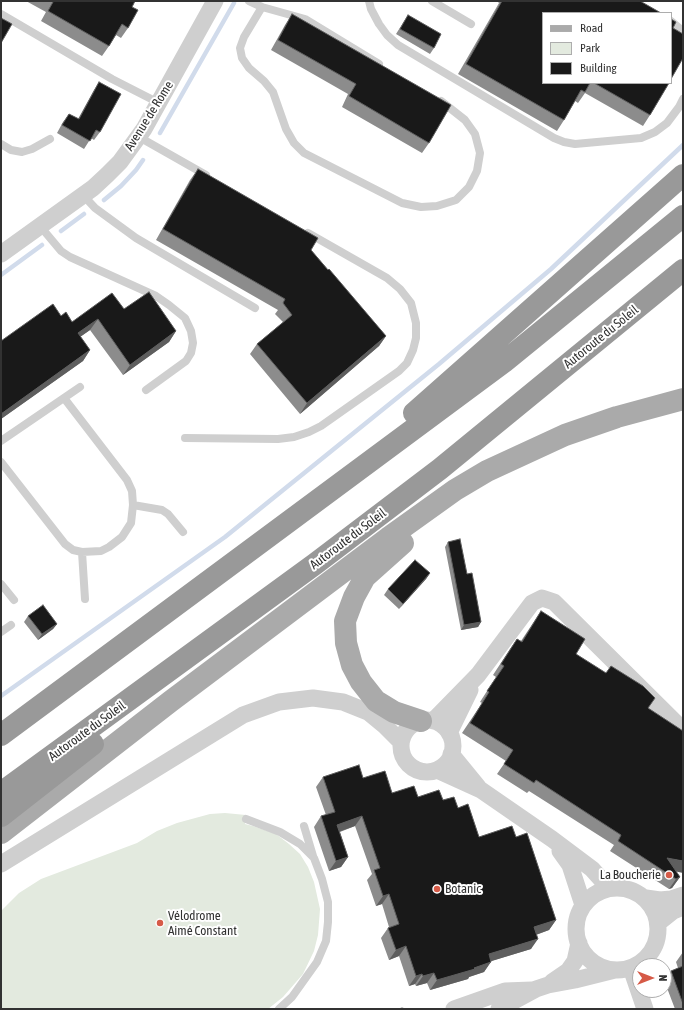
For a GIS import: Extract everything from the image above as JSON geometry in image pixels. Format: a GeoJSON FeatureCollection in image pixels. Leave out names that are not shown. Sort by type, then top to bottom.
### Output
{"type":"FeatureCollection","features":[{"type":"Feature","properties":{"kind":"highway"},"geometry":{"type":"LineString","coordinates":[[340,483],[416,411],[683,175]]}},
{"type":"Feature","properties":{"kind":"highway"},"geometry":{"type":"LineString","coordinates":[[1,735],[504,362],[683,216]]}},
{"type":"Feature","properties":{"kind":"highway","name":"Autoroute du Soleil"},"geometry":{"type":"LineString","coordinates":[[1,793],[315,564],[440,469],[683,270]]}},
{"type":"Feature","properties":{"kind":"highway"},"geometry":{"type":"LineString","coordinates":[[1,816],[149,700],[315,564]]}},
{"type":"Feature","properties":{"kind":"main road"},"geometry":{"type":"LineString","coordinates":[[1,833],[171,701],[455,490],[487,471],[538,446],[565,435],[617,417],[683,399]]}},
{"type":"Feature","properties":{"kind":"main road"},"geometry":{"type":"LineString","coordinates":[[427,721],[394,712],[376,701],[361,682],[352,666],[346,643],[345,621],[354,597],[365,577],[395,550],[460,498],[538,446]]}},
{"type":"Feature","properties":{"kind":"street","name":"Avenue de Rome"},"geometry":{"type":"LineString","coordinates":[[1,254],[83,195],[120,162],[139,137],[216,1]]}},
{"type":"Feature","properties":{"kind":"street"},"geometry":{"type":"LineString","coordinates":[[449,733],[478,675],[532,603],[542,598],[554,602],[682,725]]}},
{"type":"Feature","properties":{"kind":"street"},"geometry":{"type":"LineString","coordinates":[[427,721],[445,728],[452,740],[451,754],[443,766],[437,770],[429,772],[414,768],[408,764],[401,750],[401,742],[404,735],[408,728],[414,724],[427,721],[478,675]]}},
{"type":"Feature","properties":{"kind":"street"},"geometry":{"type":"LineString","coordinates":[[1,864],[243,715],[279,702],[313,698],[343,702],[368,712],[401,742]]}},
{"type":"Feature","properties":{"kind":"street"},"geometry":{"type":"LineString","coordinates":[[451,754],[481,790]]}},
{"type":"Feature","properties":{"kind":"street"},"geometry":{"type":"LineString","coordinates":[[437,770],[481,790],[552,839],[592,869],[609,888]]}},
{"type":"Feature","properties":{"kind":"street"},"geometry":{"type":"LineString","coordinates":[[552,839],[570,865],[583,905]]}},
{"type":"Feature","properties":{"kind":"street"},"geometry":{"type":"LineString","coordinates":[[454,1009],[505,991],[542,987],[575,980],[623,969],[643,961],[652,950],[658,938],[658,923],[656,914],[646,898],[638,892],[619,887],[609,888],[590,897],[583,905],[578,917],[576,930],[579,944],[584,954],[593,962],[604,968],[623,969]]}},
{"type":"Feature","properties":{"kind":"street"},"geometry":{"type":"LineString","coordinates":[[646,898],[660,900],[671,899],[683,895]]}},
{"type":"Feature","properties":{"kind":"street"},"geometry":{"type":"LineString","coordinates":[[658,923],[673,911],[683,907]]}},
{"type":"Feature","properties":{"kind":"street"},"geometry":{"type":"LineString","coordinates":[[499,1009],[542,987],[568,971],[575,962],[579,944]]}},
{"type":"Feature","properties":{"kind":"street"},"geometry":{"type":"LineString","coordinates":[[623,969],[645,1009]]}},
{"type":"Feature","properties":{"kind":"lane"},"geometry":{"type":"LineString","coordinates":[[249,1],[262,7],[305,19],[384,67]]}},
{"type":"Feature","properties":{"kind":"lane"},"geometry":{"type":"LineString","coordinates":[[369,1],[371,9],[379,24],[387,35],[398,45],[554,138],[564,142],[575,144],[641,138],[655,132],[666,123],[679,107],[683,99]]}},
{"type":"Feature","properties":{"kind":"lane"},"geometry":{"type":"LineString","coordinates":[[432,1],[471,24]]}},
{"type":"Feature","properties":{"kind":"lane"},"geometry":{"type":"LineString","coordinates":[[262,7],[244,37],[240,48],[242,58],[249,68],[264,81],[273,92],[286,129],[294,143],[304,153],[402,203],[420,207],[437,206],[456,200],[469,187],[476,171],[480,153],[475,134],[465,120],[444,103],[431,95]]}},
{"type":"Feature","properties":{"kind":"lane"},"geometry":{"type":"LineString","coordinates":[[1,14],[112,79],[159,103]]}},
{"type":"Feature","properties":{"kind":"lane"},"geometry":{"type":"LineString","coordinates":[[672,21],[683,31]]}},
{"type":"Feature","properties":{"kind":"lane"},"geometry":{"type":"LineString","coordinates":[[139,137],[215,180]]}},
{"type":"Feature","properties":{"kind":"lane"},"geometry":{"type":"LineString","coordinates":[[1,144],[11,150],[22,152],[32,149],[50,139]]}},
{"type":"Feature","properties":{"kind":"lane"},"geometry":{"type":"LineString","coordinates":[[83,195],[95,208],[136,238],[255,308]]}},
{"type":"Feature","properties":{"kind":"lane"},"geometry":{"type":"LineString","coordinates":[[40,226],[61,251],[70,257],[156,296],[185,318],[191,331],[193,342],[190,354],[186,360],[146,390]]}},
{"type":"Feature","properties":{"kind":"lane"},"geometry":{"type":"LineString","coordinates":[[185,438],[278,439],[294,437],[309,432],[321,426],[399,371],[407,363],[413,350],[416,338],[416,323],[411,303],[400,289],[387,278],[298,227]]}},
{"type":"Feature","properties":{"kind":"lane"},"geometry":{"type":"LineString","coordinates":[[1,442],[80,387]]}},
{"type":"Feature","properties":{"kind":"lane"},"geometry":{"type":"LineString","coordinates":[[1,462],[65,544],[73,550],[82,552],[101,551],[122,537],[131,523],[134,506],[132,491],[127,480],[64,398]]}},
{"type":"Feature","properties":{"kind":"lane"},"geometry":{"type":"LineString","coordinates":[[134,506],[162,510],[168,514],[183,532]]}},
{"type":"Feature","properties":{"kind":"lane"},"geometry":{"type":"LineString","coordinates":[[82,552],[85,599]]}},
{"type":"Feature","properties":{"kind":"lane"},"geometry":{"type":"LineString","coordinates":[[1,584],[14,600]]}},
{"type":"Feature","properties":{"kind":"lane"},"geometry":{"type":"LineString","coordinates":[[1,632],[11,625]]}},
{"type":"Feature","properties":{"kind":"lane"},"geometry":{"type":"LineString","coordinates":[[246,819],[280,832],[300,844],[314,858]]}},
{"type":"Feature","properties":{"kind":"lane"},"geometry":{"type":"LineString","coordinates":[[279,1009],[292,997],[317,962],[326,941],[328,902],[322,878],[304,826]]}},
{"type":"Feature","properties":{"kind":"green space","name":"Vélodrome Aimé Constant"},"geometry":{"type":"Polygon","coordinates":[[[225,813],[246,815],[245,824],[276,834],[289,844],[300,854],[308,867],[314,882],[320,909],[318,935],[314,951],[303,974],[283,997],[268,1009],[1,1009],[1,911],[19,893],[41,879],[137,843],[157,831],[177,823],[210,814],[225,813]]]}},
{"type":"Feature","properties":{"kind":"building"},"geometry":{"type":"Polygon","coordinates":[[[52,1],[135,1],[132,7],[138,10],[128,28],[122,24],[109,46],[48,11],[53,2],[52,1]]]}},
{"type":"Feature","properties":{"kind":"building"},"geometry":{"type":"Polygon","coordinates":[[[502,1],[640,1],[659,12],[542,12],[542,84],[589,84],[585,92],[581,90],[564,120],[466,64],[502,1]]]}},
{"type":"Feature","properties":{"kind":"building"},"geometry":{"type":"Polygon","coordinates":[[[292,14],[451,105],[429,143],[349,96],[356,84],[278,40],[292,14]]]}},
{"type":"Feature","properties":{"kind":"building"},"geometry":{"type":"Polygon","coordinates":[[[408,15],[441,34],[434,48],[400,29],[408,15]]]}},
{"type":"Feature","properties":{"kind":"building"},"geometry":{"type":"Polygon","coordinates":[[[1,18],[12,24],[1,43],[1,18]]]}},
{"type":"Feature","properties":{"kind":"building"},"geometry":{"type":"Polygon","coordinates":[[[672,20],[676,22],[673,28],[683,34],[683,58],[672,77],[672,20]]]}},
{"type":"Feature","properties":{"kind":"building"},"geometry":{"type":"Polygon","coordinates":[[[99,82],[121,94],[100,132],[96,130],[90,141],[62,125],[69,114],[79,119],[99,82]]]}},
{"type":"Feature","properties":{"kind":"building"},"geometry":{"type":"Polygon","coordinates":[[[596,84],[668,84],[650,115],[596,84]]]}},
{"type":"Feature","properties":{"kind":"building"},"geometry":{"type":"Polygon","coordinates":[[[198,169],[318,238],[311,250],[386,336],[307,403],[257,344],[292,315],[283,303],[285,299],[163,229],[198,169]]]}},
{"type":"Feature","properties":{"kind":"building"},"geometry":{"type":"Polygon","coordinates":[[[149,292],[176,331],[130,365],[98,319],[78,333],[90,350],[1,414],[1,341],[53,304],[61,316],[66,312],[72,322],[112,293],[124,309],[149,292]]]}},
{"type":"Feature","properties":{"kind":"building"},"geometry":{"type":"Polygon","coordinates":[[[460,539],[467,574],[472,573],[481,622],[464,625],[448,542],[460,539]]]}},
{"type":"Feature","properties":{"kind":"building"},"geometry":{"type":"Polygon","coordinates":[[[415,560],[430,573],[403,604],[388,589],[415,560]]]}},
{"type":"Feature","properties":{"kind":"building"},"geometry":{"type":"Polygon","coordinates":[[[43,605],[57,624],[42,634],[28,616],[43,605]]]}},
{"type":"Feature","properties":{"kind":"building"},"geometry":{"type":"Polygon","coordinates":[[[541,611],[585,639],[576,654],[606,673],[611,666],[643,686],[655,698],[648,708],[683,731],[683,861],[667,858],[680,877],[676,879],[618,841],[621,835],[536,780],[534,783],[504,764],[513,750],[470,723],[489,692],[487,691],[504,666],[501,664],[517,639],[522,642],[541,611]]]}},
{"type":"Feature","properties":{"kind":"building"},"geometry":{"type":"Polygon","coordinates":[[[359,765],[363,778],[385,771],[392,793],[414,786],[418,797],[439,790],[443,800],[454,797],[458,808],[468,804],[479,837],[512,826],[516,837],[527,833],[556,920],[534,927],[538,939],[489,954],[491,962],[474,968],[475,969],[437,980],[434,973],[416,976],[406,946],[396,950],[388,928],[399,924],[389,894],[383,896],[374,870],[380,868],[362,816],[337,825],[348,857],[336,861],[321,816],[335,812],[323,777],[359,765]]]}},
{"type":"Feature","properties":{"kind":"building"},"geometry":{"type":"Polygon","coordinates":[[[683,966],[683,1004],[672,974],[672,971],[683,966]]]}},
{"type":"Feature","properties":{"kind":"waterway"},"geometry":{"type":"LineString","coordinates":[[160,133],[234,3]]}},
{"type":"Feature","properties":{"kind":"waterway"},"geometry":{"type":"LineString","coordinates":[[1,696],[225,537],[439,364],[551,269],[683,145]]}},
{"type":"Feature","properties":{"kind":"waterway"},"geometry":{"type":"LineString","coordinates":[[104,200],[121,186],[143,160]]}},
{"type":"Feature","properties":{"kind":"waterway"},"geometry":{"type":"LineString","coordinates":[[61,231],[84,214]]}},
{"type":"Feature","properties":{"kind":"waterway"},"geometry":{"type":"LineString","coordinates":[[1,275],[42,245]]}},
{"type":"Feature","properties":{"kind":"place","name":"La Boucherie"},"geometry":{"type":"Point","coordinates":[669,875]}},
{"type":"Feature","properties":{"kind":"place","name":"Botanic"},"geometry":{"type":"Point","coordinates":[437,889]}},
{"type":"Feature","properties":{"kind":"place","name":"Vélodrome Aimé Constant"},"geometry":{"type":"Point","coordinates":[160,923]}}]}
